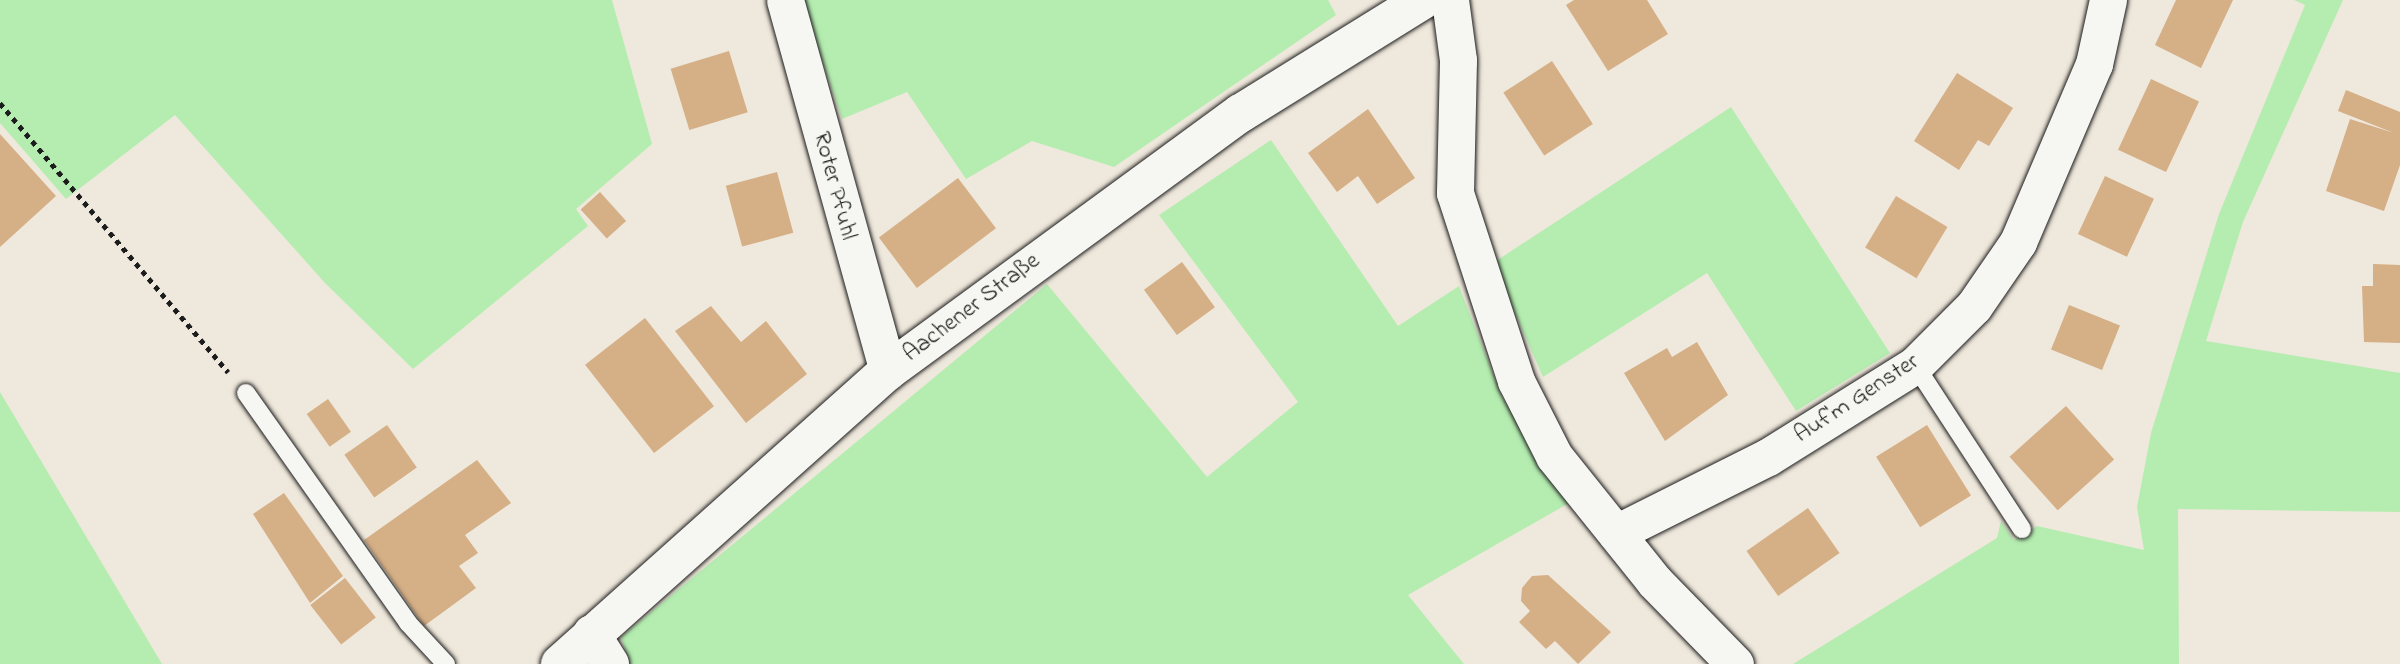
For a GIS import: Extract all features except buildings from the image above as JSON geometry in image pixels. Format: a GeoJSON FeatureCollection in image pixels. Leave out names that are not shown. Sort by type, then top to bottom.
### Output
{"type":"FeatureCollection","features":[{"type":"Feature","properties":{"kind":"street","name":"Roter Pfuhl"},"geometry":{"type":"LineString","coordinates":[[785,0],[888,371]]}},
{"type":"Feature","properties":{"kind":"street","name":"Aachener Straße"},"geometry":{"type":"LineString","coordinates":[[560,664],[601,648],[888,371],[1241,113],[1423,0]]}},
{"type":"Feature","properties":{"kind":"street"},"geometry":{"type":"LineString","coordinates":[[1450,0],[1458,60],[1455,193],[1464,235],[1516,382],[1555,456],[1616,533],[1735,664]]}},
{"type":"Feature","properties":{"kind":"street","name":"Auf'm Genster"},"geometry":{"type":"LineString","coordinates":[[1616,533],[1768,457],[1915,365],[1974,306],[2018,242],[2094,64],[2108,0]]}},
{"type":"Feature","properties":{"kind":"lane"},"geometry":{"type":"LineString","coordinates":[[1915,365],[2022,529]]}},
{"type":"Feature","properties":{"kind":"lane"},"geometry":{"type":"LineString","coordinates":[[246,393],[408,623],[446,664]]}},
{"type":"Feature","properties":{"kind":"path"},"geometry":{"type":"LineString","coordinates":[[0,103],[246,393]]}},
{"type":"Feature","properties":{"kind":"green space"},"geometry":{"type":"Polygon","coordinates":[[[0,0],[612,0],[652,144],[576,209],[588,226],[413,369],[325,283],[175,115],[66,199],[0,123],[0,0]]]}},
{"type":"Feature","properties":{"kind":"green space"},"geometry":{"type":"Polygon","coordinates":[[[802,0],[1328,0],[1336,15],[1114,167],[1032,141],[966,179],[907,92],[842,119],[802,0]]]}},
{"type":"Feature","properties":{"kind":"green space"},"geometry":{"type":"Polygon","coordinates":[[[2294,0],[2343,0],[2243,222],[2206,341],[2400,373],[2400,512],[2178,509],[2179,664],[1793,664],[1997,538],[2001,521],[2014,540],[2037,526],[2144,550],[2137,507],[2151,433],[2219,214],[2305,5],[2294,0]]]}},
{"type":"Feature","properties":{"kind":"green space"},"geometry":{"type":"Polygon","coordinates":[[[1731,107],[1890,353],[1796,411],[1707,273],[1543,377],[1493,263],[1731,107]]]}},
{"type":"Feature","properties":{"kind":"green space"},"geometry":{"type":"Polygon","coordinates":[[[1271,140],[1398,326],[1459,286],[1502,397],[1569,503],[1408,595],[1464,664],[630,664],[621,637],[1047,284],[1207,477],[1298,402],[1159,215],[1271,140]]]}},
{"type":"Feature","properties":{"kind":"green space"},"geometry":{"type":"Polygon","coordinates":[[[0,392],[162,664],[0,664],[0,392]]]}}]}
